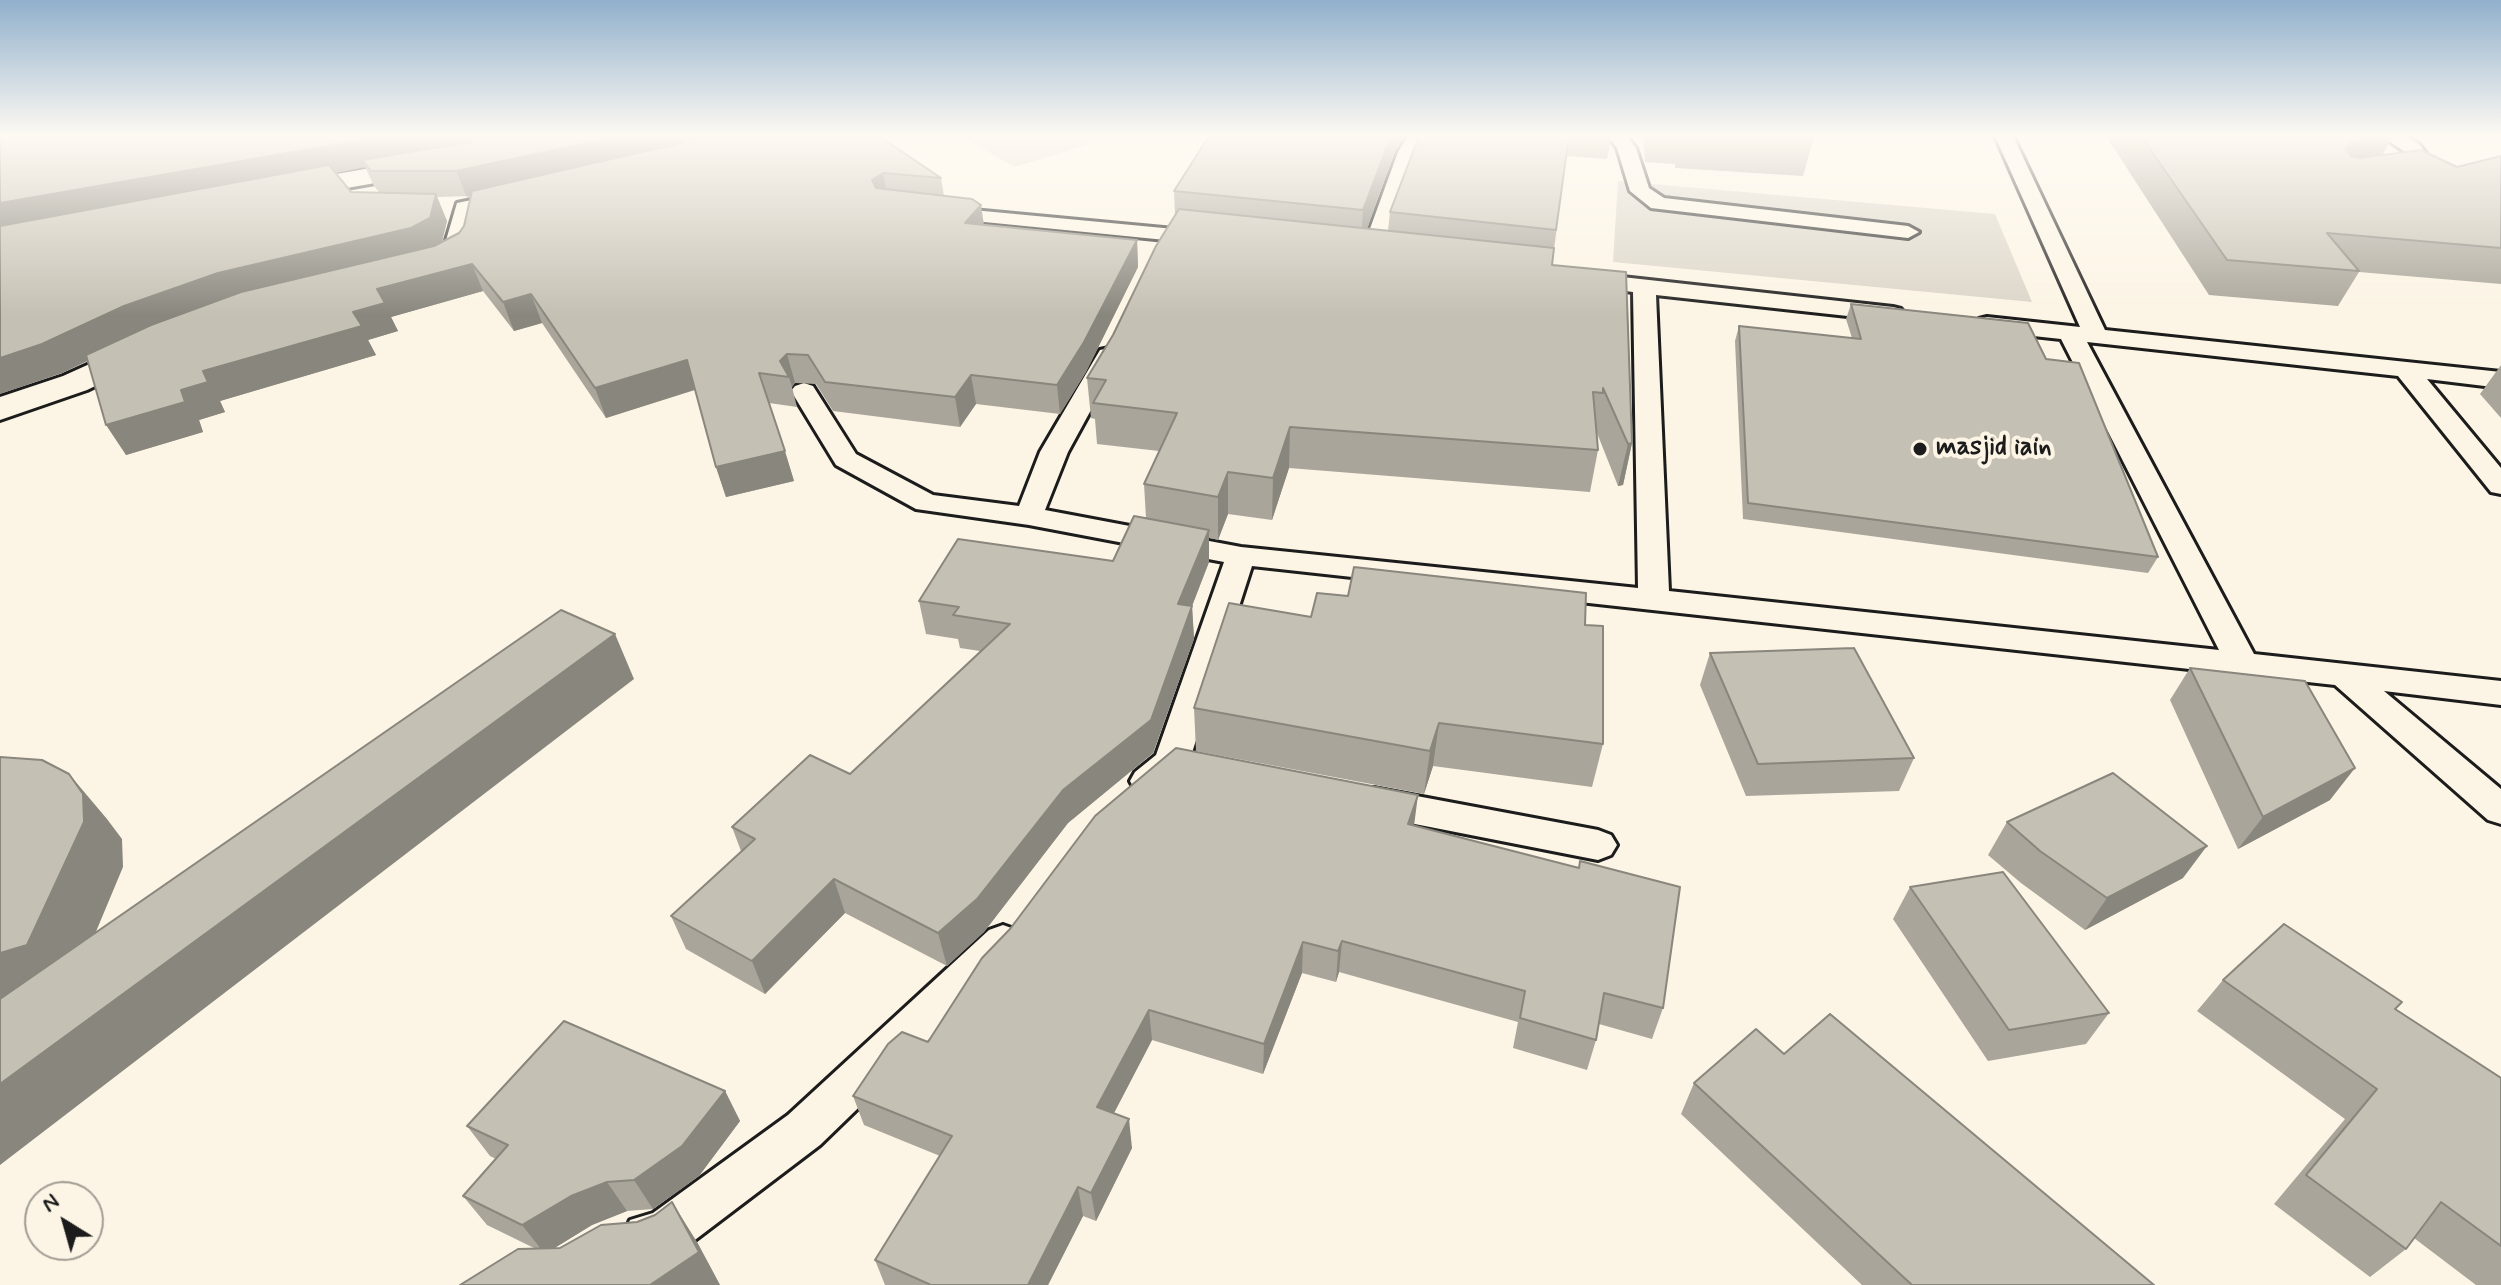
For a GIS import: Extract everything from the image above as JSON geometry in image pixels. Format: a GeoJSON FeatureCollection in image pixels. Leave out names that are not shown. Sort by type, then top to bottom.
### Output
{"type":"FeatureCollection","features":[{"type":"Feature","properties":{"kind":"street"},"geometry":{"type":"LineString","coordinates":[[435,209],[467,209],[527,196]]}},
{"type":"Feature","properties":{"kind":"street"},"geometry":{"type":"LineString","coordinates":[[405,272],[434,265],[458,252],[467,209]]}},
{"type":"Feature","properties":{"kind":"street"},"geometry":{"type":"LineString","coordinates":[[0,409],[75,383],[170,339]]}},
{"type":"Feature","properties":{"kind":"lane"},"geometry":{"type":"LineString","coordinates":[[1389,196],[1364,255],[1401,260]]}},
{"type":"Feature","properties":{"kind":"lane"},"geometry":{"type":"LineString","coordinates":[[1647,196],[1658,204],[1908,232]]}},
{"type":"Feature","properties":{"kind":"lane"},"geometry":{"type":"LineString","coordinates":[[2028,196],[2083,335],[2243,664]]}},
{"type":"Feature","properties":{"kind":"lane"},"geometry":{"type":"LineString","coordinates":[[920,211],[1233,241]]}},
{"type":"Feature","properties":{"kind":"lane"},"geometry":{"type":"LineString","coordinates":[[1158,259],[1172,235]]}},
{"type":"Feature","properties":{"kind":"lane"},"geometry":{"type":"LineString","coordinates":[[1568,278],[1912,316]]}},
{"type":"Feature","properties":{"kind":"lane"},"geometry":{"type":"LineString","coordinates":[[1644,286],[1654,599]]}},
{"type":"Feature","properties":{"kind":"lane"},"geometry":{"type":"LineString","coordinates":[[1960,321],[2501,380]]}},
{"type":"Feature","properties":{"kind":"lane"},"geometry":{"type":"LineString","coordinates":[[1029,516],[1054,452],[1119,334]]}},
{"type":"Feature","properties":{"kind":"lane"},"geometry":{"type":"LineString","coordinates":[[2406,370],[2501,486]]}},
{"type":"Feature","properties":{"kind":"lane"},"geometry":{"type":"LineString","coordinates":[[804,391],[846,459],[926,503],[1029,516],[1241,556],[2501,693]]}},
{"type":"Feature","properties":{"kind":"lane"},"geometry":{"type":"LineString","coordinates":[[1116,808],[1186,765],[1241,556]]}},
{"type":"Feature","properties":{"kind":"lane"},"geometry":{"type":"LineString","coordinates":[[2345,676],[2501,810]]}},
{"type":"Feature","properties":{"kind":"lane"},"geometry":{"type":"LineString","coordinates":[[1339,795],[1598,845]]}},
{"type":"Feature","properties":{"kind":"lane"},"geometry":{"type":"LineString","coordinates":[[610,1245],[628,1238],[662,1235],[804,1130],[1000,946],[1028,909]]}},
{"type":"Feature","properties":{"kind":"shaded area"},"geometry":{"type":"Polygon","coordinates":[[[1617,196],[1789,196],[1995,214],[2032,302],[1613,262],[1617,196]]]}},
{"type":"Feature","properties":{"kind":"building"},"geometry":{"type":"Polygon","coordinates":[[[0,196],[41,196],[0,203],[0,196]]]}},
{"type":"Feature","properties":{"kind":"building"},"geometry":{"type":"Polygon","coordinates":[[[162,196],[436,196],[430,218],[411,228],[218,273],[124,306],[42,344],[0,358],[0,226],[162,196]]]}},
{"type":"Feature","properties":{"kind":"building"},"geometry":{"type":"Polygon","coordinates":[[[471,196],[946,196],[972,199],[981,205],[965,223],[1137,240],[1084,342],[1057,385],[971,375],[955,397],[825,382],[808,355],[787,354],[780,361],[789,377],[759,373],[785,451],[716,467],[687,360],[595,388],[531,294],[503,302],[472,264],[377,289],[385,303],[353,312],[362,326],[203,371],[208,382],[181,390],[185,402],[106,425],[86,355],[151,325],[241,292],[434,246],[459,233],[464,226],[471,196]]]}},
{"type":"Feature","properties":{"kind":"building"},"geometry":{"type":"Polygon","coordinates":[[[1223,196],[1368,196],[1363,210],[1223,196]]]}},
{"type":"Feature","properties":{"kind":"building"},"geometry":{"type":"Polygon","coordinates":[[[1396,196],[1561,196],[1556,230],[1390,212],[1396,196]]]}},
{"type":"Feature","properties":{"kind":"building"},"geometry":{"type":"Polygon","coordinates":[[[2183,196],[2501,196],[2501,248],[2327,233],[2359,271],[2227,260],[2183,196]]]}},
{"type":"Feature","properties":{"kind":"building"},"geometry":{"type":"Polygon","coordinates":[[[1179,209],[1554,248],[1552,265],[1626,272],[1632,443],[1628,444],[1603,388],[1603,393],[1593,392],[1598,450],[1290,427],[1273,478],[1228,472],[1218,497],[1144,484],[1177,413],[1093,403],[1106,380],[1087,378],[1113,335],[1156,246],[1179,209]]]}},
{"type":"Feature","properties":{"kind":"building","name":"masjid iain"},"geometry":{"type":"Polygon","coordinates":[[[1851,304],[2028,323],[2046,359],[2079,363],[2158,557],[1748,503],[1739,326],[1861,339],[1851,304]]]}},
{"type":"Feature","properties":{"kind":"building"},"geometry":{"type":"Polygon","coordinates":[[[1134,516],[1209,530],[1178,604],[1192,606],[1151,720],[1063,790],[977,899],[938,933],[834,879],[752,961],[671,916],[755,839],[732,827],[810,755],[850,774],[1010,624],[953,615],[959,607],[919,601],[958,539],[1113,561],[1134,516]]]}},
{"type":"Feature","properties":{"kind":"building"},"geometry":{"type":"Polygon","coordinates":[[[1354,567],[1586,593],[1585,625],[1603,626],[1603,744],[1439,723],[1430,751],[1194,708],[1229,603],[1311,617],[1317,593],[1348,596],[1354,567]]]}},
{"type":"Feature","properties":{"kind":"building"},"geometry":{"type":"Polygon","coordinates":[[[561,610],[615,634],[0,1084],[0,999],[561,610]]]}},
{"type":"Feature","properties":{"kind":"building"},"geometry":{"type":"Polygon","coordinates":[[[1854,648],[1914,758],[1758,764],[1710,653],[1854,648]]]}},
{"type":"Feature","properties":{"kind":"building"},"geometry":{"type":"Polygon","coordinates":[[[2190,668],[2305,681],[2355,768],[2263,817],[2190,668]]]}},
{"type":"Feature","properties":{"kind":"building"},"geometry":{"type":"Polygon","coordinates":[[[1176,748],[1418,795],[1408,824],[1579,868],[1580,861],[1680,887],[1663,1008],[1604,993],[1596,1040],[1520,1018],[1525,991],[1342,941],[1338,951],[1303,942],[1264,1044],[1149,1010],[1097,1107],[1129,1119],[1091,1193],[1078,1187],[1028,1285],[931,1285],[875,1260],[952,1136],[853,1096],[888,1044],[902,1032],[928,1042],[982,958],[1010,929],[1095,816],[1176,748]]]}},
{"type":"Feature","properties":{"kind":"building"},"geometry":{"type":"Polygon","coordinates":[[[0,757],[42,760],[69,774],[83,794],[84,822],[27,945],[0,953],[0,757]]]}},
{"type":"Feature","properties":{"kind":"building"},"geometry":{"type":"Polygon","coordinates":[[[2113,773],[2207,846],[2107,898],[2040,851],[2007,822],[2113,773]]]}},
{"type":"Feature","properties":{"kind":"building"},"geometry":{"type":"Polygon","coordinates":[[[2003,872],[2109,1013],[2009,1030],[1910,887],[2003,872]]]}},
{"type":"Feature","properties":{"kind":"building"},"geometry":{"type":"Polygon","coordinates":[[[2284,924],[2402,1002],[2395,1009],[2501,1078],[2501,1246],[2441,1202],[2406,1249],[2306,1175],[2377,1089],[2223,980],[2284,924]]]}},
{"type":"Feature","properties":{"kind":"building"},"geometry":{"type":"Polygon","coordinates":[[[1830,1014],[2154,1285],[1912,1285],[1694,1083],[1756,1029],[1784,1054],[1830,1014]]]}},
{"type":"Feature","properties":{"kind":"building"},"geometry":{"type":"Polygon","coordinates":[[[564,1021],[725,1091],[682,1146],[634,1180],[607,1182],[571,1196],[522,1225],[463,1196],[508,1145],[467,1126],[564,1021]]]}},
{"type":"Feature","properties":{"kind":"building"},"geometry":{"type":"Polygon","coordinates":[[[672,1202],[699,1252],[650,1285],[460,1285],[518,1249],[560,1248],[601,1225],[637,1222],[655,1215],[672,1202]]]}},
{"type":"Feature","properties":{"kind":"place","name":"masjid iain"},"geometry":{"type":"Point","coordinates":[1920,449]}}]}
